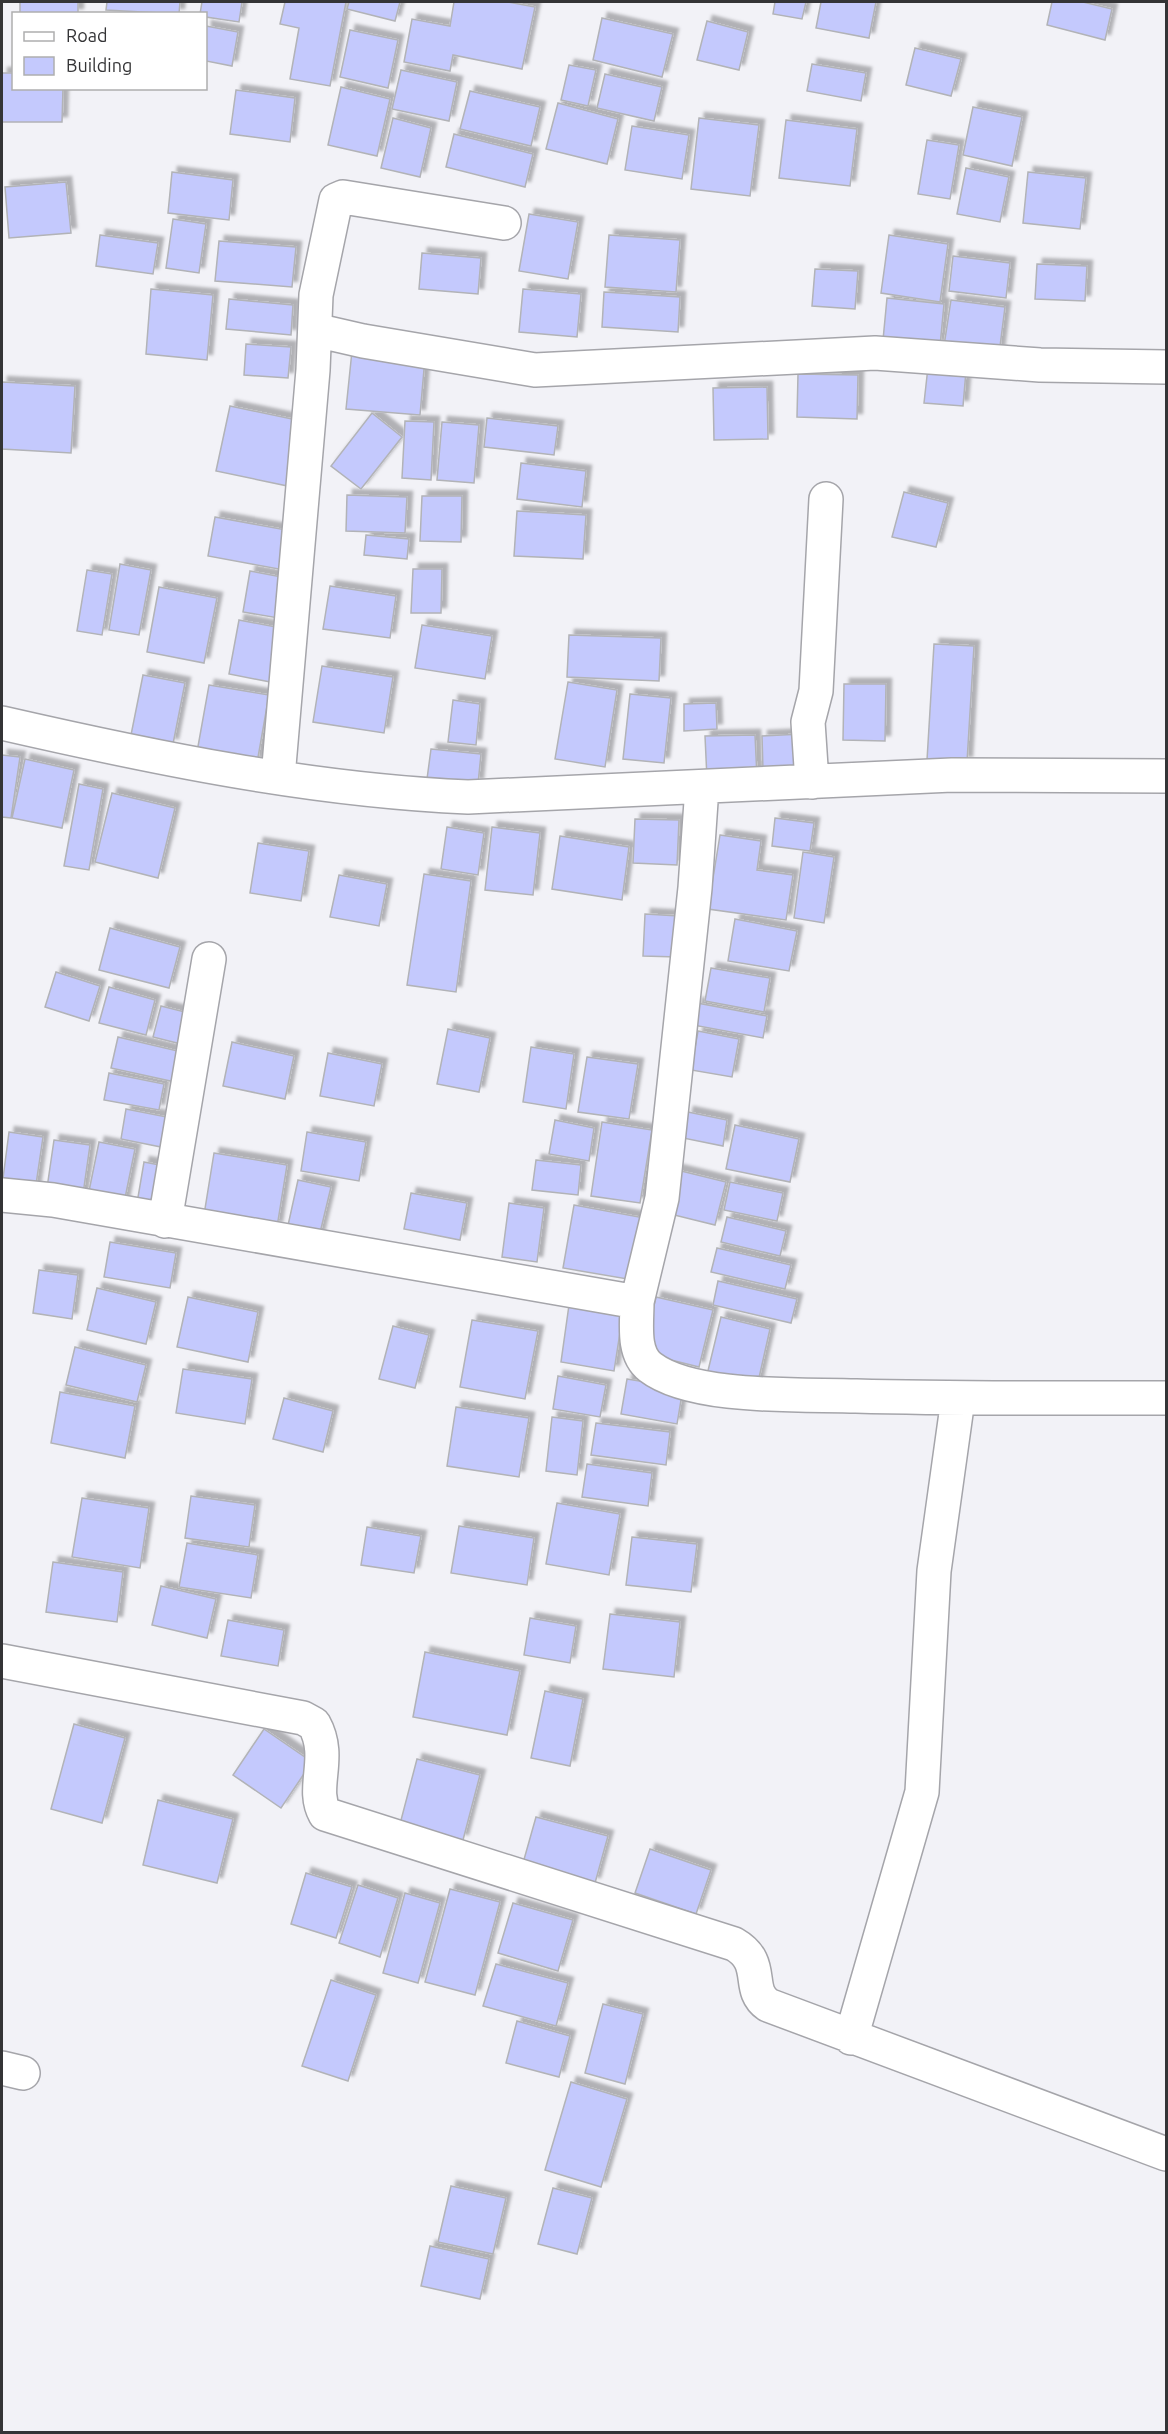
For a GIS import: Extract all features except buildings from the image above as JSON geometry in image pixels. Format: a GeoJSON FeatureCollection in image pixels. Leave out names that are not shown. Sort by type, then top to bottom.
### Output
{"type":"FeatureCollection","features":[{"type":"Feature","properties":{"kind":"street"},"geometry":{"type":"LineString","coordinates":[[278,777],[316,295],[336,200],[339,198],[504,223]]}},
{"type":"Feature","properties":{"kind":"street"},"geometry":{"type":"LineString","coordinates":[[315,330],[363,341],[535,370],[875,353],[1040,365],[1167,367]]}},
{"type":"Feature","properties":{"kind":"street"},"geometry":{"type":"LineString","coordinates":[[812,782],[808,722],[816,691],[826,499]]}},
{"type":"Feature","properties":{"kind":"street"},"geometry":{"type":"LineString","coordinates":[[2,723],[182,762],[392,794],[468,797],[952,775],[1167,776]]}},
{"type":"Feature","properties":{"kind":"street"},"geometry":{"type":"LineString","coordinates":[[702,787],[695,888],[662,1198],[637,1302],[638,1344],[642,1358],[661,1373],[688,1384],[759,1393],[958,1399],[1167,1398]]}},
{"type":"Feature","properties":{"kind":"street"},"geometry":{"type":"LineString","coordinates":[[165,1221],[209,959]]}},
{"type":"Feature","properties":{"kind":"street"},"geometry":{"type":"LineString","coordinates":[[2,1195],[53,1200],[637,1302]]}},
{"type":"Feature","properties":{"kind":"street"},"geometry":{"type":"LineString","coordinates":[[851,2038],[922,1792],[934,1571],[958,1399]]}},
{"type":"Feature","properties":{"kind":"street"},"geometry":{"type":"LineString","coordinates":[[2,1661],[303,1718],[314,1724],[324,1748],[320,1795],[325,1814],[734,1944],[745,1950],[753,1960],[761,2001],[851,2038],[1167,2154]]}}]}
